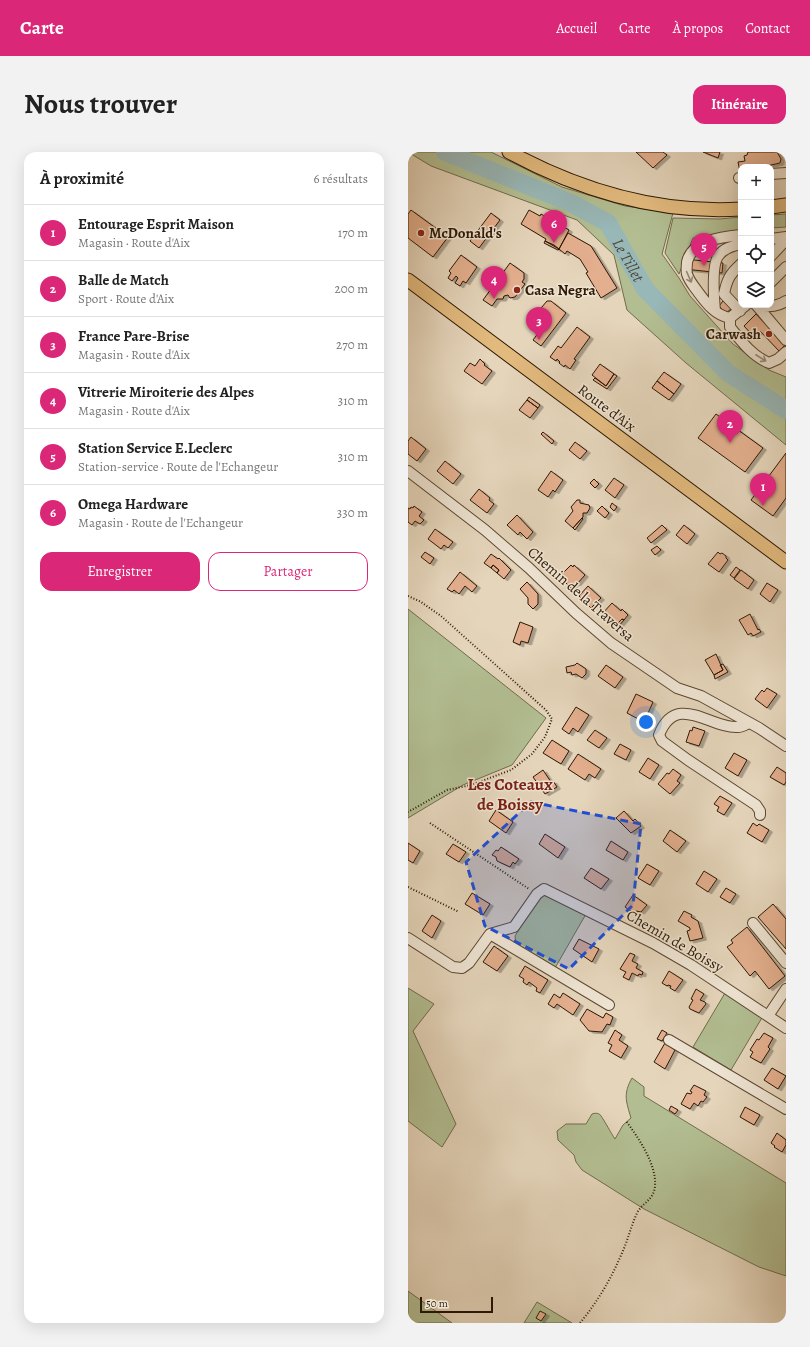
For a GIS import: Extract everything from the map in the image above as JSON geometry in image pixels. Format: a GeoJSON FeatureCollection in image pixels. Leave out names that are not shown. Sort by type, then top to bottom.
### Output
{"type":"FeatureCollection","features":[{"type":"Feature","properties":{"kind":"main road"},"geometry":{"type":"LineString","coordinates":[[509,152],[564,178],[623,198],[650,204],[688,209],[738,210]]}},
{"type":"Feature","properties":{"kind":"main road"},"geometry":{"type":"LineString","coordinates":[[774,207],[786,205]]}},
{"type":"Feature","properties":{"kind":"main road","name":"Route d'Aix"},"geometry":{"type":"LineString","coordinates":[[408,280],[786,562]]}},
{"type":"Feature","properties":{"kind":"street"},"geometry":{"type":"LineString","coordinates":[[774,174],[786,173]]}},
{"type":"Feature","properties":{"kind":"street"},"geometry":{"type":"LineString","coordinates":[[774,234],[786,232]]}},
{"type":"Feature","properties":{"kind":"street"},"geometry":{"type":"LineString","coordinates":[[738,235],[709,241],[698,246],[689,254],[686,272],[688,278],[708,306],[723,317],[730,318],[743,308]]}},
{"type":"Feature","properties":{"kind":"street"},"geometry":{"type":"LineString","coordinates":[[774,235],[786,237]]}},
{"type":"Feature","properties":{"kind":"street"},"geometry":{"type":"LineString","coordinates":[[774,253],[786,240]]}},
{"type":"Feature","properties":{"kind":"street"},"geometry":{"type":"LineString","coordinates":[[715,311],[714,273],[718,256],[724,249],[738,245]]}},
{"type":"Feature","properties":{"kind":"street"},"geometry":{"type":"LineString","coordinates":[[738,267],[726,282],[724,294],[738,304]]}},
{"type":"Feature","properties":{"kind":"street"},"geometry":{"type":"LineString","coordinates":[[774,279],[786,267]]}},
{"type":"Feature","properties":{"kind":"street"},"geometry":{"type":"LineString","coordinates":[[774,307],[786,300]]}},
{"type":"Feature","properties":{"kind":"street"},"geometry":{"type":"LineString","coordinates":[[759,308],[786,340]]}},
{"type":"Feature","properties":{"kind":"street"},"geometry":{"type":"LineString","coordinates":[[730,318],[730,327],[744,345],[761,360],[769,363],[778,359],[786,352]]}},
{"type":"Feature","properties":{"kind":"street","name":"Chemin de la Traversa"},"geometry":{"type":"LineString","coordinates":[[408,471],[485,530],[529,568],[610,643],[677,688],[701,696],[750,723],[786,746]]}},
{"type":"Feature","properties":{"kind":"street"},"geometry":{"type":"LineString","coordinates":[[750,723],[739,727],[726,726],[690,714],[678,715],[667,721],[660,735],[662,741],[688,760],[756,805],[760,811],[760,815]]}},
{"type":"Feature","properties":{"kind":"street"},"geometry":{"type":"LineString","coordinates":[[408,938],[453,967],[462,968],[469,963],[490,934],[514,927],[540,891]]}},
{"type":"Feature","properties":{"kind":"street","name":"Chemin de Boissy"},"geometry":{"type":"LineString","coordinates":[[540,891],[653,943],[692,965],[786,1028]]}},
{"type":"Feature","properties":{"kind":"street"},"geometry":{"type":"LineString","coordinates":[[753,923],[786,962]]}},
{"type":"Feature","properties":{"kind":"street"},"geometry":{"type":"LineString","coordinates":[[490,934],[609,1006]]}},
{"type":"Feature","properties":{"kind":"street"},"geometry":{"type":"LineString","coordinates":[[768,1016],[786,989]]}},
{"type":"Feature","properties":{"kind":"street"},"geometry":{"type":"LineString","coordinates":[[669,1040],[786,1109]]}},
{"type":"Feature","properties":{"kind":"path"},"geometry":{"type":"LineString","coordinates":[[408,596],[421,602],[441,616],[546,710],[552,718],[546,737],[532,754],[512,770],[472,785],[448,790],[408,812]]}},
{"type":"Feature","properties":{"kind":"path"},"geometry":{"type":"LineString","coordinates":[[430,824],[540,891]]}},
{"type":"Feature","properties":{"kind":"path"},"geometry":{"type":"LineString","coordinates":[[408,887],[459,912]]}},
{"type":"Feature","properties":{"kind":"path"},"geometry":{"type":"LineString","coordinates":[[580,1323],[595,1304],[611,1278],[623,1252],[637,1213],[641,1207],[647,1204],[652,1196],[655,1186],[654,1173],[648,1157],[626,1121]]}},
{"type":"Feature","properties":{"kind":"highlighted area"},"geometry":{"type":"Polygon","coordinates":[[[531,802],[641,824],[633,905],[569,969],[485,926],[466,862],[531,802]]]}},
{"type":"Feature","properties":{"kind":"green space"},"geometry":{"type":"Polygon","coordinates":[[[408,152],[491,152],[562,187],[625,206],[673,213],[662,254],[690,296],[733,344],[769,370],[786,377],[786,445],[686,363],[627,310],[614,255],[577,220],[431,166],[408,152]]]}},
{"type":"Feature","properties":{"kind":"green space"},"geometry":{"type":"Polygon","coordinates":[[[786,214],[786,227],[774,228],[774,215],[786,214]]]}},
{"type":"Feature","properties":{"kind":"green space"},"geometry":{"type":"Polygon","coordinates":[[[738,217],[738,231],[693,238],[679,274],[665,253],[673,218],[720,219],[738,217]]]}},
{"type":"Feature","properties":{"kind":"green space"},"geometry":{"type":"Polygon","coordinates":[[[408,609],[546,718],[512,765],[463,785],[408,818],[408,609]]]}},
{"type":"Feature","properties":{"kind":"green space"},"geometry":{"type":"Polygon","coordinates":[[[544,894],[586,914],[555,968],[520,947],[516,943],[515,936],[535,903],[544,894]]]}},
{"type":"Feature","properties":{"kind":"green space"},"geometry":{"type":"Polygon","coordinates":[[[408,988],[434,1004],[413,1031],[456,1124],[442,1147],[408,1121],[408,988]]]}},
{"type":"Feature","properties":{"kind":"green space"},"geometry":{"type":"Polygon","coordinates":[[[725,993],[763,1016],[731,1070],[693,1047],[725,993]]]}},
{"type":"Feature","properties":{"kind":"green space"},"geometry":{"type":"Polygon","coordinates":[[[632,1078],[644,1087],[644,1096],[786,1183],[786,1276],[759,1267],[644,1209],[582,1170],[576,1162],[574,1155],[558,1140],[557,1131],[566,1124],[586,1124],[592,1114],[596,1113],[600,1115],[615,1139],[623,1125],[631,1118],[626,1093],[632,1078]]]}},
{"type":"Feature","properties":{"kind":"green space"},"geometry":{"type":"Polygon","coordinates":[[[408,1291],[452,1323],[408,1323],[408,1291]]]}},
{"type":"Feature","properties":{"kind":"green space"},"geometry":{"type":"Polygon","coordinates":[[[537,1302],[572,1323],[524,1323],[537,1302]]]}},
{"type":"Feature","properties":{"kind":"building"},"geometry":{"type":"Polygon","coordinates":[[[636,152],[663,152],[667,155],[653,168],[636,152]]]}},
{"type":"Feature","properties":{"kind":"building"},"geometry":{"type":"Polygon","coordinates":[[[703,152],[720,152],[718,158],[703,152]]]}},
{"type":"Feature","properties":{"kind":"building"},"geometry":{"type":"Polygon","coordinates":[[[748,152],[777,152],[781,159],[780,163],[774,164],[738,164],[738,162],[745,161],[744,156],[747,155],[748,152]]]}},
{"type":"Feature","properties":{"kind":"building"},"geometry":{"type":"Polygon","coordinates":[[[411,210],[448,237],[433,257],[408,238],[408,214],[411,210]]]}},
{"type":"Feature","properties":{"kind":"building"},"geometry":{"type":"Polygon","coordinates":[[[529,210],[540,216],[541,214],[569,230],[559,249],[545,241],[546,239],[521,224],[529,210]]]}},
{"type":"Feature","properties":{"kind":"building"},"geometry":{"type":"Polygon","coordinates":[[[491,213],[500,220],[479,248],[470,241],[491,213]]]}},
{"type":"Feature","properties":{"kind":"building"},"geometry":{"type":"Polygon","coordinates":[[[568,233],[591,246],[617,288],[601,298],[586,273],[588,272],[580,259],[567,251],[565,254],[559,249],[568,233]]]}},
{"type":"Feature","properties":{"kind":"building"},"geometry":{"type":"Polygon","coordinates":[[[545,241],[559,249],[558,250],[544,243],[545,241]]]}},
{"type":"Feature","properties":{"kind":"building"},"geometry":{"type":"Polygon","coordinates":[[[461,255],[477,267],[466,283],[463,281],[460,286],[455,283],[458,278],[456,276],[452,281],[448,278],[451,273],[449,271],[461,255]]]}},
{"type":"Feature","properties":{"kind":"building"},"geometry":{"type":"Polygon","coordinates":[[[685,259],[723,263],[722,273],[684,269],[685,259]]]}},
{"type":"Feature","properties":{"kind":"building"},"geometry":{"type":"Polygon","coordinates":[[[510,263],[524,273],[524,279],[522,282],[525,284],[515,297],[510,298],[508,295],[504,296],[503,299],[497,299],[492,306],[483,300],[510,263]]]}},
{"type":"Feature","properties":{"kind":"building"},"geometry":{"type":"Polygon","coordinates":[[[485,275],[489,278],[485,283],[481,280],[485,275]]]}},
{"type":"Feature","properties":{"kind":"building"},"geometry":{"type":"Polygon","coordinates":[[[547,301],[551,301],[566,313],[541,346],[533,340],[539,332],[540,323],[536,314],[547,301]]]}},
{"type":"Feature","properties":{"kind":"building"},"geometry":{"type":"Polygon","coordinates":[[[723,301],[731,309],[726,313],[719,306],[723,301]]]}},
{"type":"Feature","properties":{"kind":"building","name":"Carwash"},"geometry":{"type":"Polygon","coordinates":[[[756,314],[785,345],[779,351],[760,331],[754,337],[744,326],[756,314]]]}},
{"type":"Feature","properties":{"kind":"building"},"geometry":{"type":"Polygon","coordinates":[[[577,327],[590,337],[574,359],[576,360],[570,369],[565,365],[564,367],[557,359],[556,361],[550,357],[558,346],[561,348],[577,327]]]}},
{"type":"Feature","properties":{"kind":"building"},"geometry":{"type":"Polygon","coordinates":[[[480,359],[485,364],[484,365],[492,371],[482,384],[464,371],[470,363],[475,366],[480,359]]]}},
{"type":"Feature","properties":{"kind":"building"},"geometry":{"type":"Polygon","coordinates":[[[600,364],[614,374],[606,386],[592,375],[600,364]]]}},
{"type":"Feature","properties":{"kind":"building"},"geometry":{"type":"Polygon","coordinates":[[[664,372],[681,384],[674,394],[657,381],[664,372]]]}},
{"type":"Feature","properties":{"kind":"building"},"geometry":{"type":"Polygon","coordinates":[[[614,374],[617,376],[607,389],[593,380],[595,378],[606,386],[614,374]]]}},
{"type":"Feature","properties":{"kind":"building"},"geometry":{"type":"Polygon","coordinates":[[[657,381],[674,394],[669,400],[652,388],[657,381]]]}},
{"type":"Feature","properties":{"kind":"building"},"geometry":{"type":"Polygon","coordinates":[[[529,397],[540,405],[538,408],[527,400],[529,397]]]}},
{"type":"Feature","properties":{"kind":"building"},"geometry":{"type":"Polygon","coordinates":[[[527,400],[538,408],[530,418],[519,410],[527,400]]]}},
{"type":"Feature","properties":{"kind":"building"},"geometry":{"type":"Polygon","coordinates":[[[716,414],[763,448],[745,472],[698,438],[716,414]]]}},
{"type":"Feature","properties":{"kind":"building"},"geometry":{"type":"Polygon","coordinates":[[[543,432],[554,441],[552,444],[541,434],[543,432]]]}},
{"type":"Feature","properties":{"kind":"building"},"geometry":{"type":"Polygon","coordinates":[[[411,437],[426,449],[417,461],[408,454],[408,441],[411,437]]]}},
{"type":"Feature","properties":{"kind":"building"},"geometry":{"type":"Polygon","coordinates":[[[575,442],[587,451],[580,459],[569,450],[575,442]]]}},
{"type":"Feature","properties":{"kind":"building"},"geometry":{"type":"Polygon","coordinates":[[[786,453],[786,498],[773,516],[751,500],[786,453]]]}},
{"type":"Feature","properties":{"kind":"building"},"geometry":{"type":"Polygon","coordinates":[[[445,461],[461,474],[453,484],[437,471],[445,461]]]}},
{"type":"Feature","properties":{"kind":"building"},"geometry":{"type":"Polygon","coordinates":[[[551,471],[563,480],[555,492],[553,490],[548,497],[538,490],[551,471]]]}},
{"type":"Feature","properties":{"kind":"building"},"geometry":{"type":"Polygon","coordinates":[[[614,478],[624,485],[615,498],[605,490],[614,478]]]}},
{"type":"Feature","properties":{"kind":"building"},"geometry":{"type":"Polygon","coordinates":[[[594,479],[599,484],[595,488],[590,483],[594,479]]]}},
{"type":"Feature","properties":{"kind":"building"},"geometry":{"type":"Polygon","coordinates":[[[479,489],[490,498],[489,500],[494,504],[487,513],[470,500],[479,489]]]}},
{"type":"Feature","properties":{"kind":"building"},"geometry":{"type":"Polygon","coordinates":[[[577,500],[580,500],[580,503],[589,505],[590,508],[587,513],[583,513],[583,517],[573,528],[565,521],[573,511],[571,507],[577,500]]]}},
{"type":"Feature","properties":{"kind":"building"},"geometry":{"type":"Polygon","coordinates":[[[612,503],[617,507],[614,511],[610,507],[612,503]]]}},
{"type":"Feature","properties":{"kind":"building"},"geometry":{"type":"Polygon","coordinates":[[[414,506],[422,512],[419,516],[424,520],[420,524],[415,521],[412,525],[408,522],[408,508],[413,508],[414,506]]]}},
{"type":"Feature","properties":{"kind":"building"},"geometry":{"type":"Polygon","coordinates":[[[602,506],[609,513],[605,518],[597,511],[602,506]]]}},
{"type":"Feature","properties":{"kind":"building"},"geometry":{"type":"Polygon","coordinates":[[[517,515],[533,532],[527,539],[520,532],[518,535],[507,525],[517,515]]]}},
{"type":"Feature","properties":{"kind":"building"},"geometry":{"type":"Polygon","coordinates":[[[582,518],[583,519],[575,530],[573,528],[582,518]]]}},
{"type":"Feature","properties":{"kind":"building"},"geometry":{"type":"Polygon","coordinates":[[[662,525],[667,530],[651,543],[647,538],[662,525]]]}},
{"type":"Feature","properties":{"kind":"building"},"geometry":{"type":"Polygon","coordinates":[[[684,525],[695,534],[687,544],[676,535],[684,525]]]}},
{"type":"Feature","properties":{"kind":"building"},"geometry":{"type":"Polygon","coordinates":[[[435,529],[453,542],[448,548],[444,545],[441,549],[428,539],[435,529]]]}},
{"type":"Feature","properties":{"kind":"building"},"geometry":{"type":"Polygon","coordinates":[[[657,546],[661,550],[655,555],[651,550],[657,546]]]}},
{"type":"Feature","properties":{"kind":"building"},"geometry":{"type":"Polygon","coordinates":[[[425,552],[434,558],[430,564],[421,557],[425,552]]]}},
{"type":"Feature","properties":{"kind":"building"},"geometry":{"type":"Polygon","coordinates":[[[718,552],[726,556],[728,560],[719,572],[708,564],[718,552]]]}},
{"type":"Feature","properties":{"kind":"building"},"geometry":{"type":"Polygon","coordinates":[[[491,554],[498,559],[499,558],[511,570],[504,579],[497,573],[499,570],[493,565],[491,568],[484,563],[491,554]]]}},
{"type":"Feature","properties":{"kind":"building"},"geometry":{"type":"Polygon","coordinates":[[[493,565],[499,570],[497,573],[491,568],[493,565]]]}},
{"type":"Feature","properties":{"kind":"building"},"geometry":{"type":"Polygon","coordinates":[[[571,565],[573,567],[574,565],[585,575],[571,588],[560,576],[571,565]]]}},
{"type":"Feature","properties":{"kind":"building"},"geometry":{"type":"Polygon","coordinates":[[[736,567],[740,570],[734,578],[730,575],[736,567]]]}},
{"type":"Feature","properties":{"kind":"building"},"geometry":{"type":"Polygon","coordinates":[[[741,570],[754,580],[748,589],[734,579],[741,570]]]}},
{"type":"Feature","properties":{"kind":"building"},"geometry":{"type":"Polygon","coordinates":[[[460,572],[477,586],[472,592],[465,586],[459,594],[454,590],[452,592],[447,589],[460,572]]]}},
{"type":"Feature","properties":{"kind":"building"},"geometry":{"type":"Polygon","coordinates":[[[527,582],[538,594],[538,604],[533,609],[528,604],[528,598],[520,589],[527,582]]]}},
{"type":"Feature","properties":{"kind":"building"},"geometry":{"type":"Polygon","coordinates":[[[767,583],[778,590],[770,602],[760,594],[767,583]]]}},
{"type":"Feature","properties":{"kind":"building"},"geometry":{"type":"Polygon","coordinates":[[[588,586],[601,598],[591,608],[579,596],[588,586]]]}},
{"type":"Feature","properties":{"kind":"building"},"geometry":{"type":"Polygon","coordinates":[[[612,603],[628,615],[624,620],[622,619],[615,626],[602,614],[612,603]]]}},
{"type":"Feature","properties":{"kind":"building"},"geometry":{"type":"Polygon","coordinates":[[[750,614],[758,630],[759,629],[761,632],[753,636],[751,633],[748,635],[739,620],[750,614]]]}},
{"type":"Feature","properties":{"kind":"building"},"geometry":{"type":"Polygon","coordinates":[[[622,619],[624,620],[617,628],[615,626],[622,619]]]}},
{"type":"Feature","properties":{"kind":"building"},"geometry":{"type":"Polygon","coordinates":[[[520,622],[533,627],[528,643],[521,641],[520,645],[513,642],[520,622]]]}},
{"type":"Feature","properties":{"kind":"building"},"geometry":{"type":"Polygon","coordinates":[[[716,654],[723,670],[714,675],[705,660],[716,654]]]}},
{"type":"Feature","properties":{"kind":"building"},"geometry":{"type":"Polygon","coordinates":[[[577,663],[586,669],[586,674],[582,678],[576,674],[572,675],[571,672],[567,673],[566,667],[577,663]]]}},
{"type":"Feature","properties":{"kind":"building"},"geometry":{"type":"Polygon","coordinates":[[[723,664],[728,672],[715,679],[714,675],[723,670],[720,665],[723,664]]]}},
{"type":"Feature","properties":{"kind":"building"},"geometry":{"type":"Polygon","coordinates":[[[606,665],[623,677],[615,688],[598,676],[606,665]]]}},
{"type":"Feature","properties":{"kind":"building"},"geometry":{"type":"Polygon","coordinates":[[[767,688],[777,694],[767,708],[755,699],[762,690],[764,692],[767,688]]]}},
{"type":"Feature","properties":{"kind":"building"},"geometry":{"type":"Polygon","coordinates":[[[636,694],[653,702],[644,722],[627,713],[636,694]]]}},
{"type":"Feature","properties":{"kind":"building"},"geometry":{"type":"Polygon","coordinates":[[[576,707],[589,715],[578,732],[573,728],[569,734],[562,729],[576,707]]]}},
{"type":"Feature","properties":{"kind":"building"},"geometry":{"type":"Polygon","coordinates":[[[693,727],[705,731],[699,746],[686,742],[690,730],[692,731],[693,727]]]}},
{"type":"Feature","properties":{"kind":"building"},"geometry":{"type":"Polygon","coordinates":[[[595,730],[607,738],[599,748],[587,740],[595,730]]]}},
{"type":"Feature","properties":{"kind":"building"},"geometry":{"type":"Polygon","coordinates":[[[552,740],[569,751],[561,764],[543,753],[552,740]]]}},
{"type":"Feature","properties":{"kind":"building"},"geometry":{"type":"Polygon","coordinates":[[[620,744],[631,750],[626,760],[614,754],[620,744]]]}},
{"type":"Feature","properties":{"kind":"building"},"geometry":{"type":"Polygon","coordinates":[[[734,753],[747,760],[738,776],[725,768],[734,753]]]}},
{"type":"Feature","properties":{"kind":"building"},"geometry":{"type":"Polygon","coordinates":[[[578,754],[601,769],[595,778],[589,774],[585,780],[568,769],[578,754]]]}},
{"type":"Feature","properties":{"kind":"building"},"geometry":{"type":"Polygon","coordinates":[[[648,758],[659,765],[650,779],[639,772],[648,758]]]}},
{"type":"Feature","properties":{"kind":"building"},"geometry":{"type":"Polygon","coordinates":[[[777,767],[786,773],[786,782],[784,785],[770,777],[777,767]]]}},
{"type":"Feature","properties":{"kind":"building"},"geometry":{"type":"Polygon","coordinates":[[[673,769],[681,775],[677,781],[680,783],[670,794],[658,784],[667,773],[669,774],[673,769]]]}},
{"type":"Feature","properties":{"kind":"building"},"geometry":{"type":"Polygon","coordinates":[[[543,770],[551,782],[553,781],[557,787],[545,794],[533,777],[543,770]]]}},
{"type":"Feature","properties":{"kind":"building"},"geometry":{"type":"Polygon","coordinates":[[[720,796],[732,803],[724,815],[717,811],[719,807],[714,804],[720,796]]]}},
{"type":"Feature","properties":{"kind":"building"},"geometry":{"type":"Polygon","coordinates":[[[496,810],[513,822],[506,833],[489,821],[496,810]]]}},
{"type":"Feature","properties":{"kind":"building"},"geometry":{"type":"Polygon","coordinates":[[[624,811],[633,821],[635,819],[641,826],[631,833],[616,818],[624,811]]]}},
{"type":"Feature","properties":{"kind":"building"},"geometry":{"type":"Polygon","coordinates":[[[753,823],[757,826],[759,824],[769,830],[762,842],[747,833],[753,823]]]}},
{"type":"Feature","properties":{"kind":"building"},"geometry":{"type":"Polygon","coordinates":[[[670,830],[686,841],[677,852],[663,841],[670,830]]]}},
{"type":"Feature","properties":{"kind":"building"},"geometry":{"type":"Polygon","coordinates":[[[545,834],[565,847],[558,858],[539,844],[545,834]]]}},
{"type":"Feature","properties":{"kind":"building"},"geometry":{"type":"Polygon","coordinates":[[[611,841],[628,852],[623,860],[606,850],[611,841]]]}},
{"type":"Feature","properties":{"kind":"building"},"geometry":{"type":"Polygon","coordinates":[[[408,843],[420,851],[413,863],[408,860],[408,843]]]}},
{"type":"Feature","properties":{"kind":"building"},"geometry":{"type":"Polygon","coordinates":[[[453,844],[466,852],[459,862],[446,854],[453,844]]]}},
{"type":"Feature","properties":{"kind":"building"},"geometry":{"type":"Polygon","coordinates":[[[501,847],[519,859],[515,864],[513,862],[510,867],[497,861],[496,857],[492,855],[501,847]]]}},
{"type":"Feature","properties":{"kind":"building"},"geometry":{"type":"Polygon","coordinates":[[[647,864],[659,871],[650,885],[638,878],[647,864]]]}},
{"type":"Feature","properties":{"kind":"building"},"geometry":{"type":"Polygon","coordinates":[[[591,868],[609,879],[601,889],[584,878],[591,868]]]}},
{"type":"Feature","properties":{"kind":"building"},"geometry":{"type":"Polygon","coordinates":[[[704,871],[717,879],[708,892],[696,884],[704,871]]]}},
{"type":"Feature","properties":{"kind":"building"},"geometry":{"type":"Polygon","coordinates":[[[726,888],[736,894],[730,903],[720,897],[726,888]]]}},
{"type":"Feature","properties":{"kind":"building"},"geometry":{"type":"Polygon","coordinates":[[[472,893],[490,904],[483,915],[465,904],[472,893]]]}},
{"type":"Feature","properties":{"kind":"building"},"geometry":{"type":"Polygon","coordinates":[[[633,895],[647,905],[641,912],[636,911],[634,913],[625,907],[633,895]]]}},
{"type":"Feature","properties":{"kind":"building"},"geometry":{"type":"Polygon","coordinates":[[[773,904],[786,919],[786,949],[758,917],[773,904]]]}},
{"type":"Feature","properties":{"kind":"building"},"geometry":{"type":"Polygon","coordinates":[[[684,911],[692,915],[691,917],[698,921],[703,938],[690,941],[687,931],[690,930],[690,928],[678,921],[684,911]]]}},
{"type":"Feature","properties":{"kind":"building"},"geometry":{"type":"Polygon","coordinates":[[[432,915],[441,921],[432,938],[422,931],[432,915]]]}},
{"type":"Feature","properties":{"kind":"building"},"geometry":{"type":"Polygon","coordinates":[[[747,927],[785,976],[769,989],[755,971],[750,976],[727,947],[733,943],[731,940],[747,927]]]}},
{"type":"Feature","properties":{"kind":"building"},"geometry":{"type":"Polygon","coordinates":[[[579,939],[599,949],[592,962],[573,949],[579,939]]]}},
{"type":"Feature","properties":{"kind":"building"},"geometry":{"type":"Polygon","coordinates":[[[494,946],[508,956],[497,971],[483,962],[494,946]]]}},
{"type":"Feature","properties":{"kind":"building"},"geometry":{"type":"Polygon","coordinates":[[[630,953],[635,955],[632,961],[638,964],[636,968],[643,972],[642,975],[639,974],[638,976],[632,973],[629,980],[623,977],[626,972],[620,969],[630,953]]]}},
{"type":"Feature","properties":{"kind":"building"},"geometry":{"type":"Polygon","coordinates":[[[525,966],[548,980],[540,993],[536,991],[537,988],[529,982],[527,985],[523,982],[524,979],[519,976],[525,966]]]}},
{"type":"Feature","properties":{"kind":"building"},"geometry":{"type":"Polygon","coordinates":[[[669,971],[683,980],[675,991],[670,988],[671,986],[667,986],[662,983],[669,971]]]}},
{"type":"Feature","properties":{"kind":"building"},"geometry":{"type":"Polygon","coordinates":[[[696,989],[704,994],[700,1000],[706,1004],[699,1013],[690,1009],[689,1007],[696,989]]]}},
{"type":"Feature","properties":{"kind":"building"},"geometry":{"type":"Polygon","coordinates":[[[563,993],[580,1004],[573,1015],[557,1004],[554,1008],[548,1004],[554,994],[560,998],[563,993]]]}},
{"type":"Feature","properties":{"kind":"building"},"geometry":{"type":"Polygon","coordinates":[[[587,1009],[603,1018],[606,1013],[613,1017],[610,1025],[607,1024],[602,1032],[589,1031],[580,1020],[587,1009]]]}},
{"type":"Feature","properties":{"kind":"building"},"geometry":{"type":"Polygon","coordinates":[[[615,1030],[622,1035],[619,1040],[628,1046],[621,1058],[609,1051],[612,1045],[608,1043],[615,1030]]]}},
{"type":"Feature","properties":{"kind":"building"},"geometry":{"type":"Polygon","coordinates":[[[662,1030],[667,1033],[662,1041],[657,1039],[662,1030]]]}},
{"type":"Feature","properties":{"kind":"building"},"geometry":{"type":"Polygon","coordinates":[[[764,1033],[773,1038],[768,1047],[770,1049],[761,1063],[750,1057],[753,1052],[750,1050],[757,1039],[759,1040],[764,1033]]]}},
{"type":"Feature","properties":{"kind":"building"},"geometry":{"type":"Polygon","coordinates":[[[665,1043],[675,1050],[665,1069],[654,1062],[665,1043]]]}},
{"type":"Feature","properties":{"kind":"building"},"geometry":{"type":"Polygon","coordinates":[[[772,1068],[786,1076],[778,1089],[764,1080],[772,1068]]]}},
{"type":"Feature","properties":{"kind":"building"},"geometry":{"type":"Polygon","coordinates":[[[694,1085],[706,1091],[704,1095],[707,1097],[703,1102],[701,1101],[698,1106],[694,1103],[690,1109],[681,1104],[687,1093],[691,1094],[692,1092],[690,1091],[694,1085]]]}},
{"type":"Feature","properties":{"kind":"building"},"geometry":{"type":"Polygon","coordinates":[[[671,1106],[678,1110],[675,1114],[669,1110],[671,1106]]]}},
{"type":"Feature","properties":{"kind":"building"},"geometry":{"type":"Polygon","coordinates":[[[745,1107],[760,1115],[754,1125],[740,1117],[745,1107]]]}},
{"type":"Feature","properties":{"kind":"building"},"geometry":{"type":"Polygon","coordinates":[[[777,1133],[786,1140],[786,1145],[782,1152],[771,1143],[777,1133]]]}},
{"type":"Feature","properties":{"kind":"building"},"geometry":{"type":"Polygon","coordinates":[[[540,1311],[546,1314],[541,1321],[536,1318],[540,1311]]]}},
{"type":"Feature","properties":{"kind":"waterway","name":"Le Tillet"},"geometry":{"type":"LineString","coordinates":[[445,152],[571,203],[608,223],[645,289],[728,373],[786,410]]}},
{"type":"Feature","properties":{"kind":"place","name":"McDonald's"},"geometry":{"type":"Point","coordinates":[421,233]}},
{"type":"Feature","properties":{"kind":"place","name":"Omega Hardware"},"geometry":{"type":"Point","coordinates":[554,243]}},
{"type":"Feature","properties":{"kind":"place","name":"Station Service E.Leclerc"},"geometry":{"type":"Point","coordinates":[704,266]}},
{"type":"Feature","properties":{"kind":"place","name":"Casa Negra"},"geometry":{"type":"Point","coordinates":[517,290]}},
{"type":"Feature","properties":{"kind":"place","name":"Vitrerie Miroiterie des Alpes"},"geometry":{"type":"Point","coordinates":[494,299]}},
{"type":"Feature","properties":{"kind":"place","name":"Carwash"},"geometry":{"type":"Point","coordinates":[769,334]}},
{"type":"Feature","properties":{"kind":"place","name":"France Pare-Brise"},"geometry":{"type":"Point","coordinates":[539,340]}},
{"type":"Feature","properties":{"kind":"place","name":"Balle de Match"},"geometry":{"type":"Point","coordinates":[730,443]}},
{"type":"Feature","properties":{"kind":"place","name":"Entourage Esprit Maison"},"geometry":{"type":"Point","coordinates":[763,506]}},
{"type":"Feature","properties":{"kind":"district","name":"Les Coteaux de Boissy"},"geometry":{"type":"Point","coordinates":[510,794]}}]}
